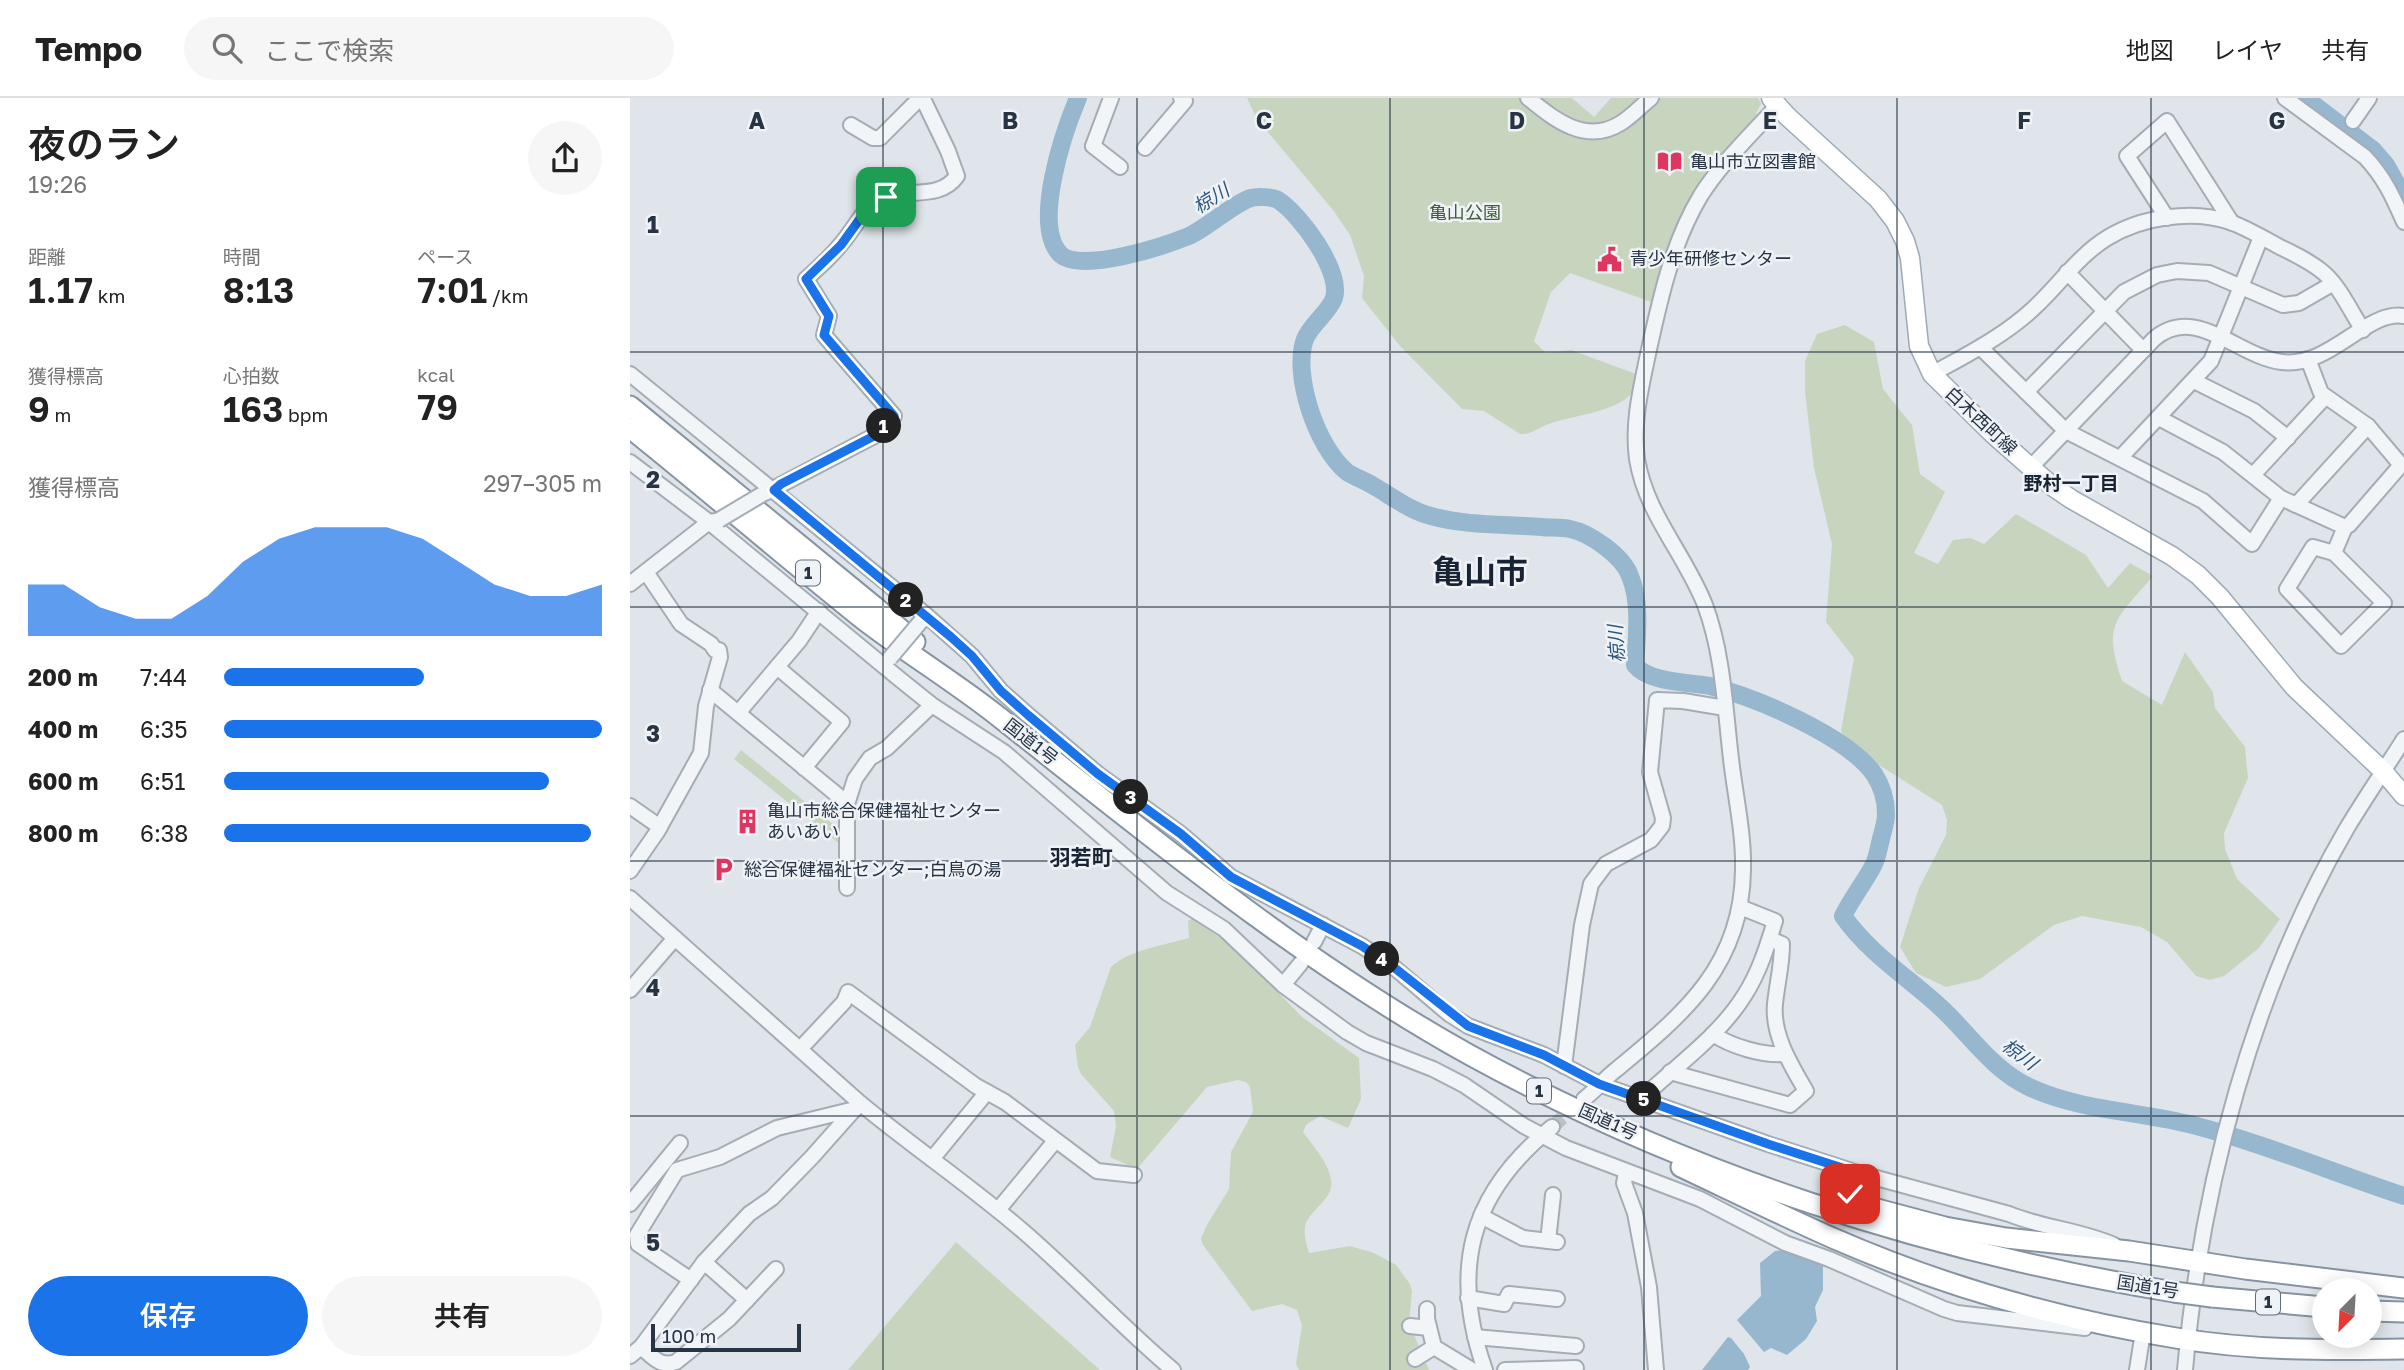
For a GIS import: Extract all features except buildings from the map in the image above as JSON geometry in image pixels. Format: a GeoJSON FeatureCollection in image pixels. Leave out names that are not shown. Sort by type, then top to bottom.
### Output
{"type":"FeatureCollection","features":[{"type":"Feature","properties":{"kind":"highway","name":"国道1号"},"geometry":{"type":"LineString","coordinates":[[630,406],[874,606],[991,711]]}},
{"type":"Feature","properties":{"kind":"highway","name":"国道1号"},"geometry":{"type":"LineString","coordinates":[[630,428],[863,619],[991,711],[1268,926],[1335,972],[1467,1053],[1539,1091],[1677,1153],[1840,1213],[1954,1247],[2055,1270],[2174,1292],[2312,1306]]}},
{"type":"Feature","properties":{"kind":"highway","name":"1"},"geometry":{"type":"LineString","coordinates":[[1539,1091],[1562,1110],[1586,1122],[1836,1239],[1969,1289],[2108,1326]]}},
{"type":"Feature","properties":{"kind":"highway","name":"1"},"geometry":{"type":"LineString","coordinates":[[1677,1153],[1687,1150],[1853,1203],[1945,1227],[2006,1238],[2129,1251]]}},
{"type":"Feature","properties":{"kind":"highway"},"geometry":{"type":"LineString","coordinates":[[2129,1251],[2395,1287]]}},
{"type":"Feature","properties":{"kind":"highway"},"geometry":{"type":"LineString","coordinates":[[2108,1326],[2188,1340],[2289,1350],[2404,1349]]}},
{"type":"Feature","properties":{"kind":"main road","name":"白木西町線"},"geometry":{"type":"LineString","coordinates":[[1774,102],[1878,199],[1895,221],[1910,258],[1919,346],[1932,374],[1974,416],[2071,499],[2172,556],[2198,575],[2220,597],[2294,687],[2383,771],[2404,796]]}},
{"type":"Feature","properties":{"kind":"street"},"geometry":{"type":"LineString","coordinates":[[1111,98],[1093,146],[1119,167]]}},
{"type":"Feature","properties":{"kind":"street"},"geometry":{"type":"LineString","coordinates":[[1145,148],[1185,101],[1181,98]]}},
{"type":"Feature","properties":{"kind":"street"},"geometry":{"type":"LineString","coordinates":[[1528,98],[1562,124],[1575,130],[1592,131],[1616,126],[1651,98]]}},
{"type":"Feature","properties":{"kind":"street"},"geometry":{"type":"LineString","coordinates":[[2285,98],[2375,167],[2393,193],[2404,222]]}},
{"type":"Feature","properties":{"kind":"street"},"geometry":{"type":"LineString","coordinates":[[2353,121],[2369,98]]}},
{"type":"Feature","properties":{"kind":"street"},"geometry":{"type":"LineString","coordinates":[[630,584],[714,521],[874,436],[894,416],[824,335],[829,316],[806,279],[841,245],[876,201],[886,197],[942,189],[950,185],[957,176],[923,99],[880,138],[873,138],[851,125]]}},
{"type":"Feature","properties":{"kind":"street"},"geometry":{"type":"LineString","coordinates":[[1584,1099],[1676,1018],[1704,988],[1726,953],[1740,907],[1743,857],[1715,637],[1703,601],[1659,522],[1643,486],[1637,456],[1636,419],[1668,271],[1683,230],[1710,182],[1774,102]]}},
{"type":"Feature","properties":{"kind":"street"},"geometry":{"type":"LineString","coordinates":[[2167,218],[2127,156],[2167,121],[2232,223]]}},
{"type":"Feature","properties":{"kind":"street"},"geometry":{"type":"LineString","coordinates":[[1932,374],[1981,348],[2011,327],[2036,307],[2088,252],[2110,236],[2135,225],[2167,218],[2205,218],[2232,223],[2308,261],[2325,274],[2363,330]]}},
{"type":"Feature","properties":{"kind":"street"},"geometry":{"type":"LineString","coordinates":[[2121,457],[2211,361],[2261,237]]}},
{"type":"Feature","properties":{"kind":"street"},"geometry":{"type":"LineString","coordinates":[[2026,392],[2124,292],[2157,275],[2177,271],[2209,273],[2276,303],[2292,305],[2309,299],[2332,284]]}},
{"type":"Feature","properties":{"kind":"street"},"geometry":{"type":"LineString","coordinates":[[2067,272],[2143,350]]}},
{"type":"Feature","properties":{"kind":"street"},"geometry":{"type":"LineString","coordinates":[[2031,467],[2164,331],[2182,325],[2199,328],[2269,360],[2290,363],[2333,349],[2388,317],[2404,316]]}},
{"type":"Feature","properties":{"kind":"street"},"geometry":{"type":"LineString","coordinates":[[1981,348],[2066,431],[2203,501],[2252,544],[2281,498]]}},
{"type":"Feature","properties":{"kind":"street"},"geometry":{"type":"LineString","coordinates":[[2308,359],[2321,393],[2368,426],[2401,466],[2345,527],[2334,553]]}},
{"type":"Feature","properties":{"kind":"street"},"geometry":{"type":"LineString","coordinates":[[630,374],[767,493],[819,530],[972,656],[1001,691],[1098,774],[1181,834],[1231,877],[1362,946],[1396,969],[1468,1026],[1533,1050],[1599,1084],[1768,1144],[2029,1222],[2087,1234],[2129,1251]]}},
{"type":"Feature","properties":{"kind":"street"},"geometry":{"type":"LineString","coordinates":[[2194,381],[2254,411],[2288,438]]}},
{"type":"Feature","properties":{"kind":"street"},"geometry":{"type":"LineString","coordinates":[[2253,475],[2325,397]]}},
{"type":"Feature","properties":{"kind":"street"},"geometry":{"type":"LineString","coordinates":[[2159,418],[2223,452],[2281,498],[2345,527]]}},
{"type":"Feature","properties":{"kind":"street"},"geometry":{"type":"LineString","coordinates":[[2296,505],[2368,426]]}},
{"type":"Feature","properties":{"kind":"street"},"geometry":{"type":"LineString","coordinates":[[630,462],[714,521],[819,611],[886,662],[932,705],[1014,760],[1167,892],[1224,929],[1304,1003],[1366,1043],[1433,1069],[1626,1173],[1700,1199],[1785,1243],[1831,1252],[1956,1313],[2091,1329],[2108,1326]]}},
{"type":"Feature","properties":{"kind":"street"},"geometry":{"type":"LineString","coordinates":[[2313,547],[2334,553],[2385,603],[2341,646],[2287,589],[2313,547]]}},
{"type":"Feature","properties":{"kind":"street"},"geometry":{"type":"LineString","coordinates":[[630,871],[660,827],[701,753],[710,690],[719,667],[719,650],[715,650],[711,644],[681,624],[646,572]]}},
{"type":"Feature","properties":{"kind":"street"},"geometry":{"type":"LineString","coordinates":[[738,713],[799,641],[819,611]]}},
{"type":"Feature","properties":{"kind":"street"},"geometry":{"type":"LineString","coordinates":[[886,662],[924,618]]}},
{"type":"Feature","properties":{"kind":"street"},"geometry":{"type":"LineString","coordinates":[[777,667],[842,722],[804,768]]}},
{"type":"Feature","properties":{"kind":"street"},"geometry":{"type":"LineString","coordinates":[[710,690],[847,803]]}},
{"type":"Feature","properties":{"kind":"street"},"geometry":{"type":"LineString","coordinates":[[1564,1066],[1582,925],[1591,884],[1606,864],[1651,840],[1662,826],[1663,818],[1650,772],[1657,700],[1725,705]]}},
{"type":"Feature","properties":{"kind":"street"},"geometry":{"type":"LineString","coordinates":[[847,888],[847,803],[855,779],[870,758],[887,748],[932,705]]}},
{"type":"Feature","properties":{"kind":"street"},"geometry":{"type":"LineString","coordinates":[[2185,1370],[2197,1262],[2232,1110],[2250,1051],[2278,971],[2309,903],[2346,830],[2404,738]]}},
{"type":"Feature","properties":{"kind":"street"},"geometry":{"type":"LineString","coordinates":[[630,806],[660,827]]}},
{"type":"Feature","properties":{"kind":"street"},"geometry":{"type":"LineString","coordinates":[[632,903],[800,1049],[857,1106],[998,1210],[1173,1370]]}},
{"type":"Feature","properties":{"kind":"street"},"geometry":{"type":"LineString","coordinates":[[1641,1098],[1713,1034],[1744,997],[1762,964],[1775,921],[1740,907]]}},
{"type":"Feature","properties":{"kind":"street"},"geometry":{"type":"LineString","coordinates":[[1314,942],[1323,925]]}},
{"type":"Feature","properties":{"kind":"street"},"geometry":{"type":"LineString","coordinates":[[630,990],[675,938]]}},
{"type":"Feature","properties":{"kind":"street"},"geometry":{"type":"LineString","coordinates":[[1670,1072],[1790,1105],[1805,1091],[1785,1054],[1778,1032],[1775,1006],[1782,944],[1770,939]]}},
{"type":"Feature","properties":{"kind":"street"},"geometry":{"type":"LineString","coordinates":[[1283,985],[1301,963]]}},
{"type":"Feature","properties":{"kind":"street"},"geometry":{"type":"LineString","coordinates":[[800,1049],[844,1002],[848,992],[986,1092],[1005,1102],[1097,1171],[1134,1175]]}},
{"type":"Feature","properties":{"kind":"street"},"geometry":{"type":"LineString","coordinates":[[1713,1034],[1722,1040],[1773,1055],[1785,1054]]}},
{"type":"Feature","properties":{"kind":"street"},"geometry":{"type":"LineString","coordinates":[[932,1159],[986,1092]]}},
{"type":"Feature","properties":{"kind":"street"},"geometry":{"type":"LineString","coordinates":[[776,1269],[729,1319],[676,1362],[664,1364],[636,1351],[704,1262],[749,1214],[772,1198],[857,1106]]}},
{"type":"Feature","properties":{"kind":"street"},"geometry":{"type":"LineString","coordinates":[[691,1280],[638,1244],[637,1236],[677,1170],[720,1157],[777,1128],[857,1106]]}},
{"type":"Feature","properties":{"kind":"street"},"geometry":{"type":"LineString","coordinates":[[1485,1370],[1475,1337],[1468,1298],[1469,1259],[1474,1235],[1502,1177],[1547,1131]]}},
{"type":"Feature","properties":{"kind":"street"},"geometry":{"type":"LineString","coordinates":[[998,1210],[1055,1141]]}},
{"type":"Feature","properties":{"kind":"street"},"geometry":{"type":"LineString","coordinates":[[633,1196],[680,1143]]}},
{"type":"Feature","properties":{"kind":"street"},"geometry":{"type":"LineString","coordinates":[[1626,1173],[1624,1184],[1634,1213],[1649,1287],[1657,1370]]}},
{"type":"Feature","properties":{"kind":"street"},"geometry":{"type":"LineString","coordinates":[[1850,1194],[1858,1173]]}},
{"type":"Feature","properties":{"kind":"street"},"geometry":{"type":"LineString","coordinates":[[1481,1216],[1523,1238],[1553,1241],[1553,1195]]}},
{"type":"Feature","properties":{"kind":"street"},"geometry":{"type":"LineString","coordinates":[[704,1262],[747,1300]]}},
{"type":"Feature","properties":{"kind":"street"},"geometry":{"type":"LineString","coordinates":[[1468,1298],[1504,1304],[1509,1294],[1558,1298]]}},
{"type":"Feature","properties":{"kind":"street"},"geometry":{"type":"LineString","coordinates":[[1427,1309],[1434,1347],[1472,1370]]}},
{"type":"Feature","properties":{"kind":"street"},"geometry":{"type":"LineString","coordinates":[[1410,1326],[1429,1328]]}},
{"type":"Feature","properties":{"kind":"street"},"geometry":{"type":"LineString","coordinates":[[2137,1370],[2143,1332]]}},
{"type":"Feature","properties":{"kind":"street"},"geometry":{"type":"LineString","coordinates":[[1475,1337],[1576,1346]]}},
{"type":"Feature","properties":{"kind":"street"},"geometry":{"type":"LineString","coordinates":[[1415,1359],[1434,1347]]}},
{"type":"Feature","properties":{"kind":"street"},"geometry":{"type":"LineString","coordinates":[[1505,1370],[1576,1368]]}},
{"type":"Feature","properties":{"kind":"green space","name":"亀山公園"},"geometry":{"type":"Polygon","coordinates":[[[1247,98],[1572,98],[1594,117],[1611,98],[1758,98],[1761,104],[1756,113],[1758,117],[1727,150],[1654,303],[1570,273],[1551,292],[1534,341],[1546,353],[1571,350],[1636,374],[1632,393],[1613,406],[1520,434],[1484,411],[1462,409],[1400,346],[1362,298],[1364,276],[1350,235],[1333,210],[1257,119],[1247,98]]]}},
{"type":"Feature","properties":{"kind":"green space"},"geometry":{"type":"Polygon","coordinates":[[[1845,325],[1874,342],[1883,389],[1912,425],[1920,474],[1945,492],[1914,553],[1938,564],[1953,540],[1970,538],[1984,544],[2016,514],[2086,555],[2108,588],[2130,563],[2153,576],[2116,622],[2113,646],[2122,681],[2162,705],[2185,652],[2213,692],[2215,708],[2245,747],[2248,778],[2224,833],[2225,849],[2237,879],[2280,919],[2259,948],[2224,976],[2210,980],[2196,976],[2167,942],[2141,927],[2082,916],[2054,925],[1980,979],[1946,987],[1916,973],[1900,947],[1919,888],[1946,835],[1947,820],[1942,805],[1846,744],[1841,731],[1854,658],[1826,622],[1832,544],[1814,468],[1805,391],[1805,361],[1817,334],[1845,325]]]}},
{"type":"Feature","properties":{"kind":"green space"},"geometry":{"type":"Polygon","coordinates":[[[741,750],[840,830],[841,845],[734,759],[741,750]]]}},
{"type":"Feature","properties":{"kind":"green space"},"geometry":{"type":"Polygon","coordinates":[[[1193,918],[1238,951],[1302,1017],[1359,1058],[1361,1099],[1348,1128],[1320,1116],[1306,1125],[1303,1132],[1320,1154],[1331,1179],[1327,1197],[1307,1221],[1306,1241],[1309,1253],[1350,1246],[1374,1253],[1396,1265],[1410,1284],[1412,1291],[1409,1323],[1429,1370],[1299,1370],[1296,1364],[1302,1325],[1297,1310],[1282,1304],[1252,1311],[1203,1245],[1201,1238],[1229,1189],[1231,1152],[1253,1112],[1250,1087],[1246,1082],[1238,1080],[1207,1087],[1137,1169],[1110,1157],[1116,1126],[1114,1111],[1081,1074],[1075,1045],[1090,1027],[1111,967],[1137,952],[1189,938],[1188,921],[1193,918]]]}},
{"type":"Feature","properties":{"kind":"green space"},"geometry":{"type":"Polygon","coordinates":[[[956,1242],[1100,1370],[848,1370],[956,1242]]]}},
{"type":"Feature","properties":{"kind":"water"},"geometry":{"type":"Polygon","coordinates":[[[1783,1250],[1823,1266],[1823,1290],[1815,1307],[1817,1321],[1806,1339],[1787,1355],[1771,1348],[1764,1352],[1737,1320],[1761,1296],[1760,1263],[1775,1251],[1783,1250]]]}},
{"type":"Feature","properties":{"kind":"water"},"geometry":{"type":"Polygon","coordinates":[[[1728,1337],[1744,1354],[1750,1367],[1748,1370],[1702,1370],[1728,1337]]]}},
{"type":"Feature","properties":{"kind":"waterway","name":"椋川"},"geometry":{"type":"LineString","coordinates":[[1078,98],[1065,132],[1050,200],[1052,240],[1060,254],[1070,259],[1103,260],[1161,246],[1189,236],[1254,197],[1276,199],[1287,207],[1317,244],[1332,273],[1335,287],[1332,303],[1305,339],[1302,372],[1317,429],[1336,461],[1350,474],[1423,514],[1472,523],[1567,528],[1596,540],[1613,553],[1630,576],[1637,608],[1635,665],[1641,671],[1670,681],[1710,686],[1751,699],[1822,732],[1861,760],[1874,774],[1881,788],[1886,819],[1875,862],[1843,916],[1876,953],[1950,1016],[2003,1071],[2048,1095],[2089,1106],[2193,1125],[2404,1196]]}},
{"type":"Feature","properties":{"kind":"waterway"},"geometry":{"type":"LineString","coordinates":[[2305,98],[2373,150],[2386,165],[2404,197]]}},
{"type":"Feature","properties":{"kind":"tunnel"},"geometry":{"type":"LineString","coordinates":[[1552,1127],[1580,1102]]}},
{"type":"Feature","properties":{"kind":"place","name":"亀山市立図書館"},"geometry":{"type":"Point","coordinates":[1670,162]}},
{"type":"Feature","properties":{"kind":"place","name":"青少年研修センター"},"geometry":{"type":"Point","coordinates":[1610,259]}},
{"type":"Feature","properties":{"kind":"place","name":"亀山市総合保健福祉センター あいあい"},"geometry":{"type":"Point","coordinates":[747,821]}},
{"type":"Feature","properties":{"kind":"place","name":"総合保健福祉センター;白鳥の湯"},"geometry":{"type":"Point","coordinates":[724,870]}},
{"type":"Feature","properties":{"kind":"district","name":"野村一丁目"},"geometry":{"type":"Point","coordinates":[2071,483]}},
{"type":"Feature","properties":{"kind":"district","name":"亀山市"},"geometry":{"type":"Point","coordinates":[1480,572]}},
{"type":"Feature","properties":{"kind":"district","name":"羽若町"},"geometry":{"type":"Point","coordinates":[1081,858]}},
{"type":"Feature","properties":{"kind":"route"},"geometry":{"type":"LineString","coordinates":[[886,197],[867,209],[841,245],[806,279],[829,316],[824,335],[894,416],[874,436],[774,490],[951,637],[972,656],[1001,691],[1028,715],[1079,755],[1098,774],[1181,834],[1231,877],[1362,946],[1396,969],[1468,1026],[1544,1055],[1599,1084],[1858,1173],[1850,1194]]}}]}
